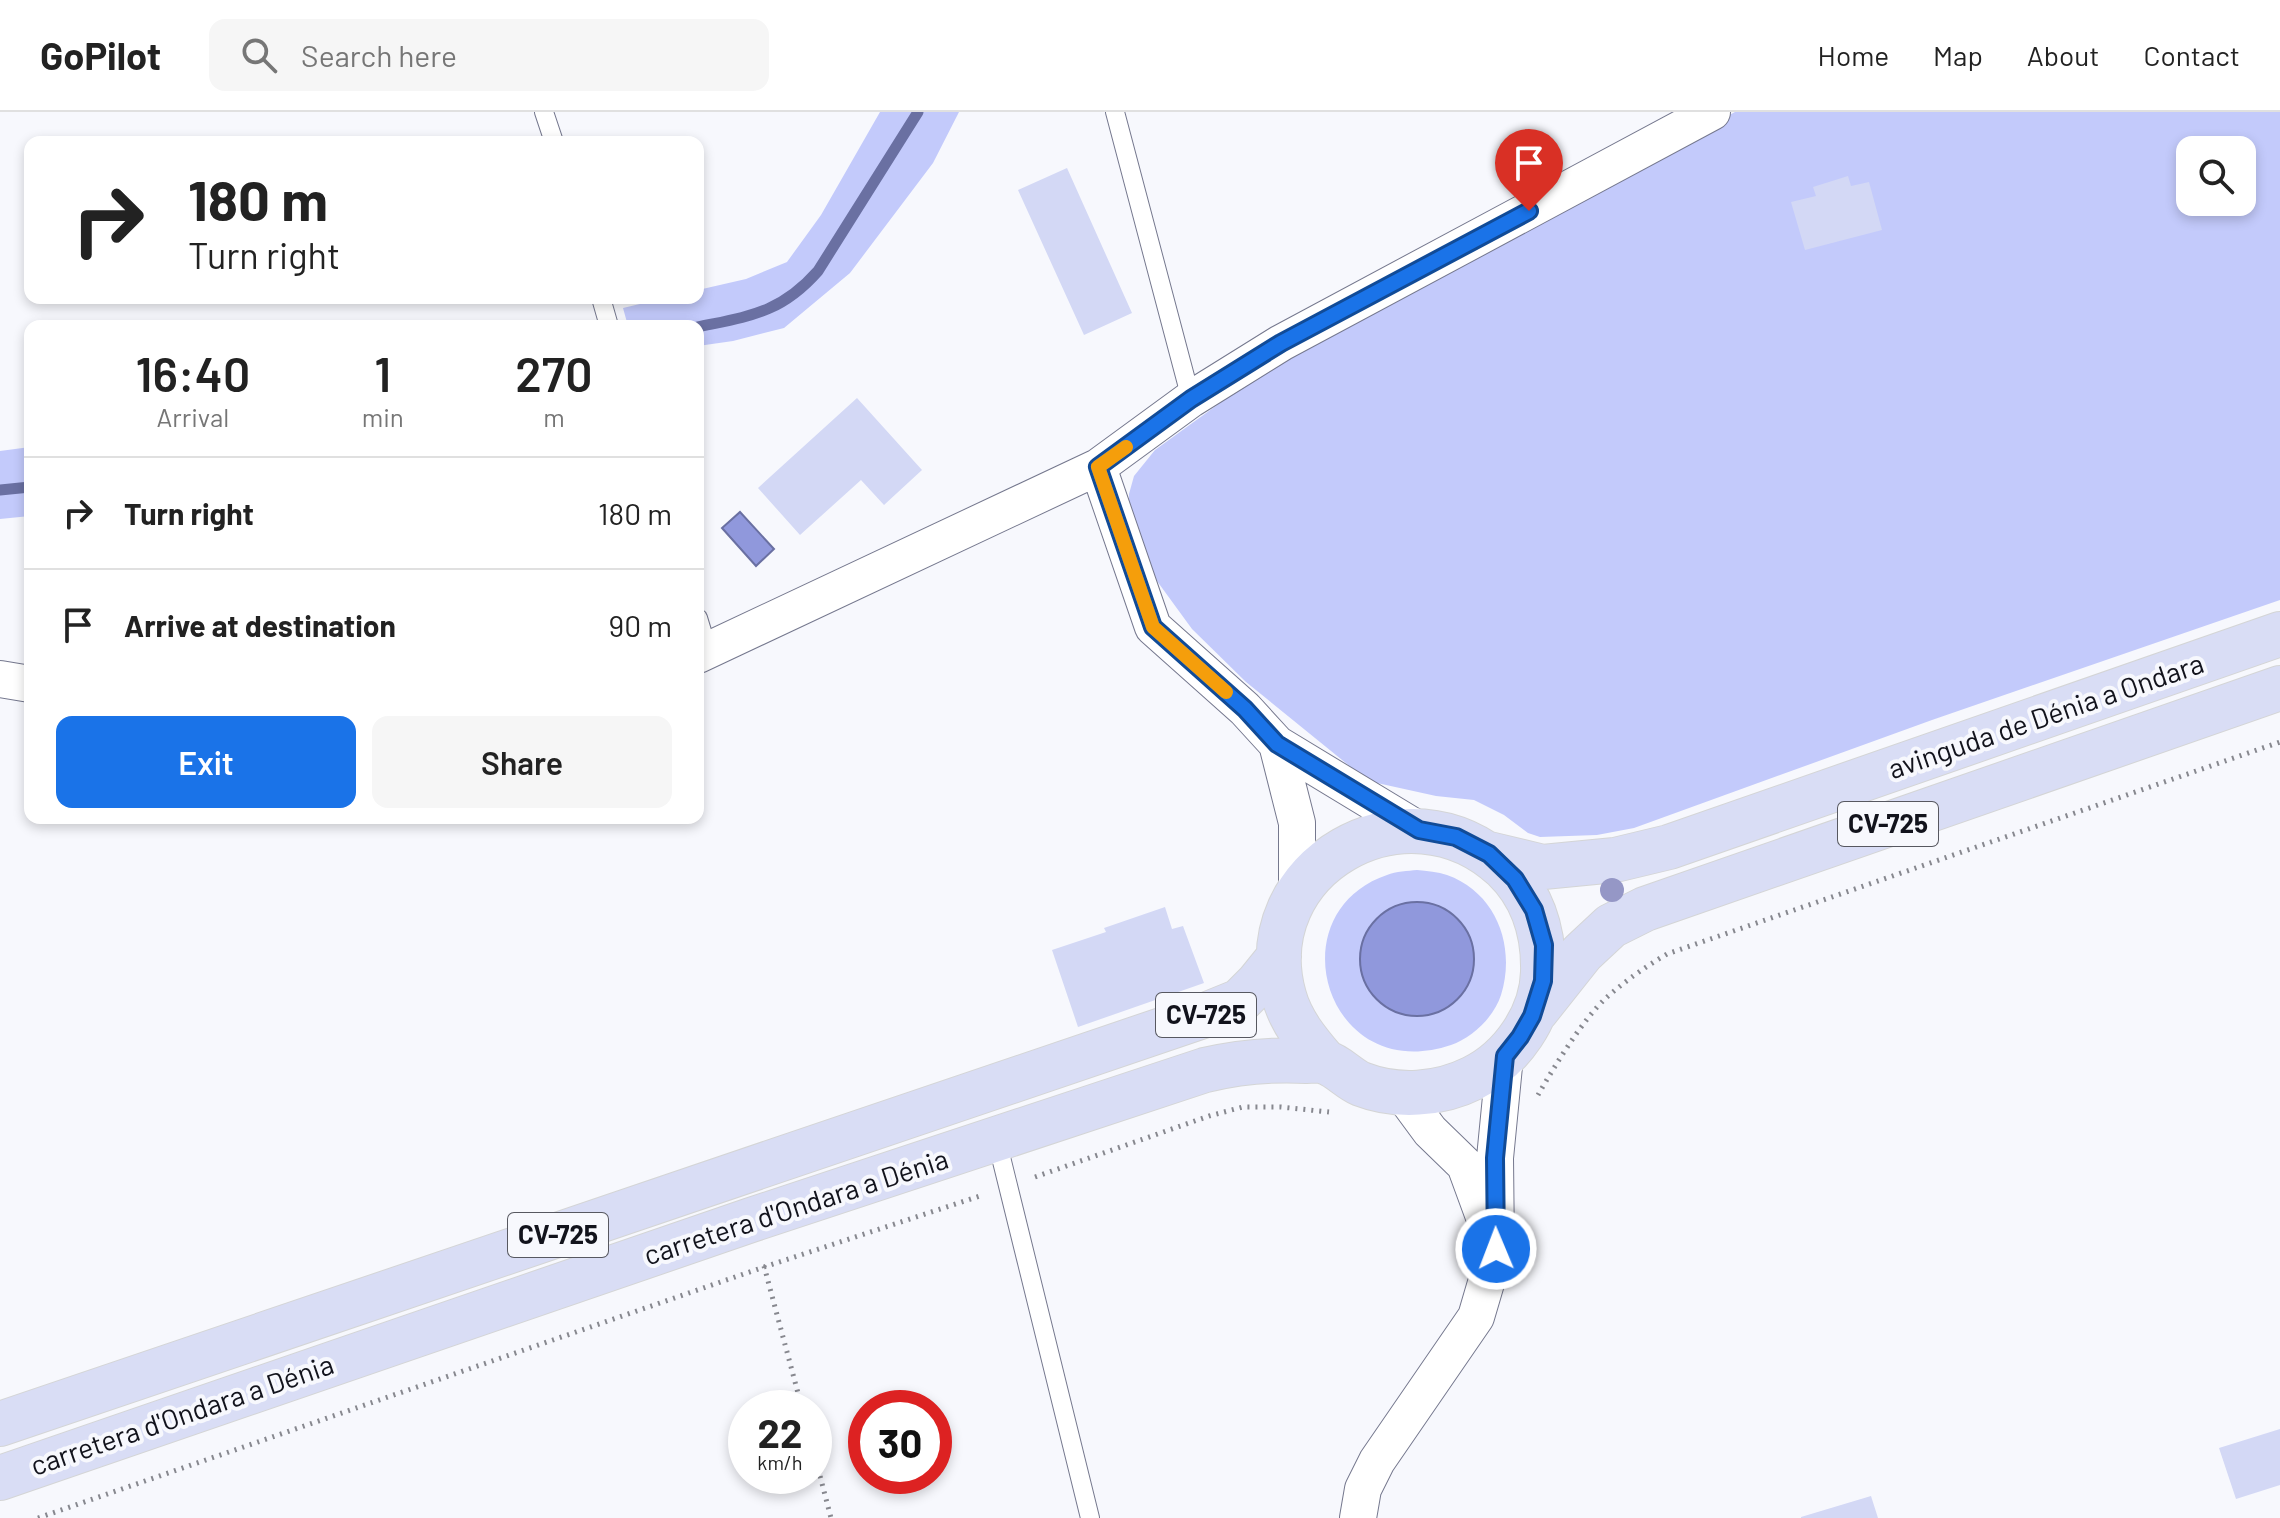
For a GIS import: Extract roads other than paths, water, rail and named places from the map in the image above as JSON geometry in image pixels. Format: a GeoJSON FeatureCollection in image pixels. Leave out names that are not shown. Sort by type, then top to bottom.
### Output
{"type":"FeatureCollection","features":[{"type":"Feature","properties":{"kind":"main road","name":"avinguda de Dénia a Ondara"},"geometry":{"type":"LineString","coordinates":[[1489,854],[1543,867],[1615,860],[1669,847],[2280,634]]}},
{"type":"Feature","properties":{"kind":"main road","name":"avinguda de Dénia a Ondara"},"geometry":{"type":"LineString","coordinates":[[1532,1016],[1582,953],[1611,926],[1645,909],[2280,688]]}},
{"type":"Feature","properties":{"kind":"main road","name":"CV-725"},"geometry":{"type":"LineString","coordinates":[[1419,830],[1456,837],[1489,854],[1515,879],[1534,910],[1544,945],[1543,981],[1532,1016],[1520,1037],[1505,1056],[1474,1078],[1439,1091],[1402,1093],[1359,1083],[1325,1062],[1299,1032],[1283,996],[1279,957],[1284,924],[1297,895],[1320,866],[1349,845],[1383,832],[1419,830]]}},
{"type":"Feature","properties":{"kind":"main road","name":"carretera d'Ondara a Dénia"},"geometry":{"type":"LineString","coordinates":[[0,1424],[1203,1016],[1240,1001],[1279,957]]}},
{"type":"Feature","properties":{"kind":"main road","name":"carretera d'Ondara a Dénia"},"geometry":{"type":"LineString","coordinates":[[0,1478],[751,1220],[1219,1067],[1281,1059],[1325,1062]]}},
{"type":"Feature","properties":{"kind":"street"},"geometry":{"type":"LineString","coordinates":[[704,640],[1098,467],[1191,399],[1281,343],[1712,112]]}},
{"type":"Feature","properties":{"kind":"street"},"geometry":{"type":"LineString","coordinates":[[1098,467],[1153,627],[1245,709],[1277,744],[1419,830]]}},
{"type":"Feature","properties":{"kind":"street"},"geometry":{"type":"LineString","coordinates":[[0,679],[24,683]]}},
{"type":"Feature","properties":{"kind":"street"},"geometry":{"type":"LineString","coordinates":[[1277,744],[1297,823],[1297,895]]}},
{"type":"Feature","properties":{"kind":"street"},"geometry":{"type":"LineString","coordinates":[[1358,1518],[1363,1489],[1377,1461],[1476,1317],[1496,1249],[1495,1158],[1505,1056]]}},
{"type":"Feature","properties":{"kind":"street"},"geometry":{"type":"LineString","coordinates":[[1402,1093],[1430,1131],[1465,1165],[1496,1249]]}},
{"type":"Feature","properties":{"kind":"lane"},"geometry":{"type":"LineString","coordinates":[[544,112],[552,136]]}},
{"type":"Feature","properties":{"kind":"lane"},"geometry":{"type":"LineString","coordinates":[[1115,112],[1191,399]]}},
{"type":"Feature","properties":{"kind":"lane"},"geometry":{"type":"LineString","coordinates":[[997,1141],[1090,1518]]}},
{"type":"Feature","properties":{"kind":"waterway"},"geometry":{"type":"LineString","coordinates":[[704,326],[764,311],[804,285],[818,271],[918,112]]}},
{"type":"Feature","properties":{"kind":"waterway"},"geometry":{"type":"LineString","coordinates":[[0,490],[24,488]]}}]}
